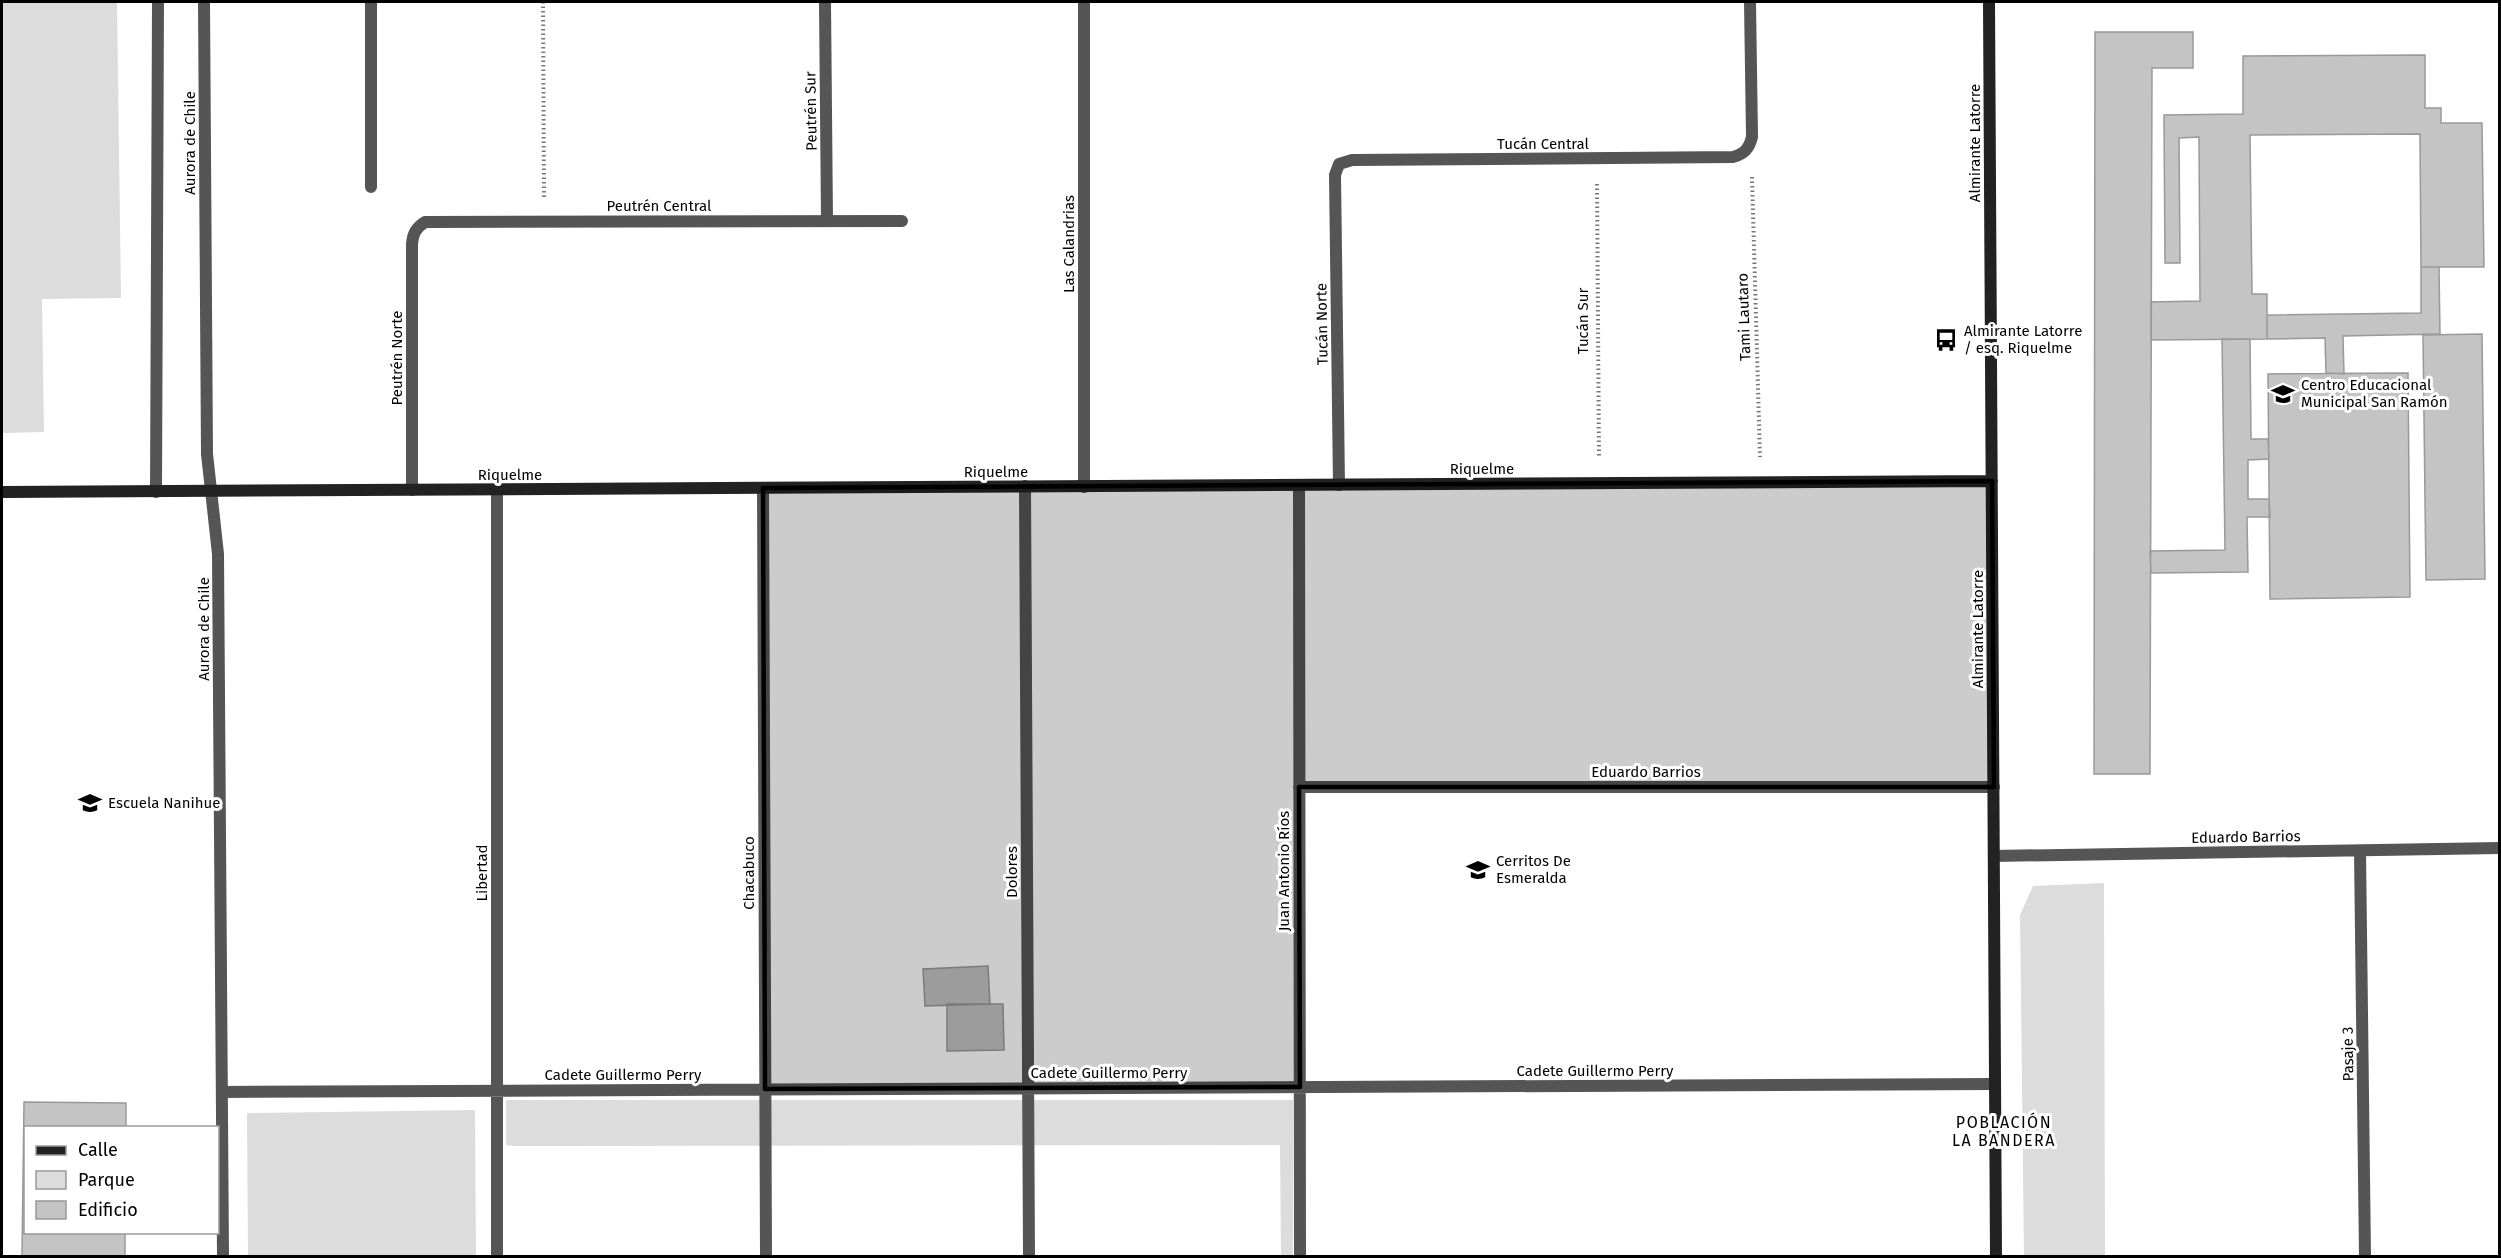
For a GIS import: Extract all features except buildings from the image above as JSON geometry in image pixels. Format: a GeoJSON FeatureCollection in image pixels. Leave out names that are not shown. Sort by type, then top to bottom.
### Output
{"type":"FeatureCollection","features":[{"type":"Feature","properties":{"kind":"street"},"geometry":{"type":"LineString","coordinates":[[156,492],[158,2]]}},
{"type":"Feature","properties":{"kind":"street","name":"Aurora de Chile"},"geometry":{"type":"LineString","coordinates":[[204,2],[207,442],[210,491],[218,554],[223,1257]]}},
{"type":"Feature","properties":{"kind":"street"},"geometry":{"type":"LineString","coordinates":[[371,2],[371,187]]}},
{"type":"Feature","properties":{"kind":"street","name":"Peutrén Sur"},"geometry":{"type":"LineString","coordinates":[[825,2],[827,221]]}},
{"type":"Feature","properties":{"kind":"street","name":"Las Calandrias"},"geometry":{"type":"LineString","coordinates":[[1084,2],[1084,487]]}},
{"type":"Feature","properties":{"kind":"street"},"geometry":{"type":"LineString","coordinates":[[1746,151],[1752,137],[1750,2]]}},
{"type":"Feature","properties":{"kind":"street","name":"Almirante Latorre"},"geometry":{"type":"LineString","coordinates":[[1989,2],[1996,1257]]}},
{"type":"Feature","properties":{"kind":"street","name":"Tucán Central"},"geometry":{"type":"LineString","coordinates":[[1339,164],[1352,160],[1733,157],[1746,151]]}},
{"type":"Feature","properties":{"kind":"street","name":"Tucán Norte"},"geometry":{"type":"LineString","coordinates":[[1339,164],[1335,175],[1340,485]]}},
{"type":"Feature","properties":{"kind":"street","name":"Peutrén Central"},"geometry":{"type":"LineString","coordinates":[[417,227],[425,222],[434,221],[902,221]]}},
{"type":"Feature","properties":{"kind":"street","name":"Peutrén Norte"},"geometry":{"type":"LineString","coordinates":[[412,490],[412,236],[417,227]]}},
{"type":"Feature","properties":{"kind":"street","name":"Riquelme"},"geometry":{"type":"LineString","coordinates":[[2,492],[1992,481]]}},
{"type":"Feature","properties":{"kind":"street","name":"Juan Antonio Ríos"},"geometry":{"type":"LineString","coordinates":[[1299,485],[1300,1257]]}},
{"type":"Feature","properties":{"kind":"street","name":"Dolores"},"geometry":{"type":"LineString","coordinates":[[1025,486],[1029,1257]]}},
{"type":"Feature","properties":{"kind":"street","name":"Chacabuco"},"geometry":{"type":"LineString","coordinates":[[763,488],[766,1257]]}},
{"type":"Feature","properties":{"kind":"street","name":"Libertad"},"geometry":{"type":"LineString","coordinates":[[497,489],[497,1257]]}},
{"type":"Feature","properties":{"kind":"street","name":"Eduardo Barrios"},"geometry":{"type":"LineString","coordinates":[[1299,787],[1994,787]]}},
{"type":"Feature","properties":{"kind":"street","name":"Eduardo Barrios"},"geometry":{"type":"LineString","coordinates":[[1994,856],[2499,848]]}},
{"type":"Feature","properties":{"kind":"street","name":"Pasaje 3"},"geometry":{"type":"LineString","coordinates":[[2360,850],[2365,1257]]}},
{"type":"Feature","properties":{"kind":"street","name":"Cadete Guillermo Perry"},"geometry":{"type":"LineString","coordinates":[[223,1092],[1995,1084]]}},
{"type":"Feature","properties":{"kind":"path"},"geometry":{"type":"LineString","coordinates":[[543,2],[544,221]]}},
{"type":"Feature","properties":{"kind":"path","name":"Tami Lautaro"},"geometry":{"type":"LineString","coordinates":[[1746,151],[1752,173],[1761,482]]}},
{"type":"Feature","properties":{"kind":"path","name":"Tucán Sur"},"geometry":{"type":"LineString","coordinates":[[1597,159],[1599,483]]}},
{"type":"Feature","properties":{"kind":"highlighted area"},"geometry":{"type":"Polygon","coordinates":[[[1992,481],[1994,787],[1299,787],[1300,1087],[765,1089],[763,488],[1992,481]]]}},
{"type":"Feature","properties":{"kind":"green space"},"geometry":{"type":"Polygon","coordinates":[[[2,2],[117,2],[121,298],[42,299],[44,432],[2,433],[2,2]]]}},
{"type":"Feature","properties":{"kind":"green space"},"geometry":{"type":"Polygon","coordinates":[[[2104,883],[2105,1256],[2024,1256],[2020,915],[2033,886],[2104,883]]]}},
{"type":"Feature","properties":{"kind":"green space"},"geometry":{"type":"Polygon","coordinates":[[[506,1100],[1293,1100],[1293,1256],[1281,1256],[1280,1145],[514,1146],[506,1145],[506,1100]]]}},
{"type":"Feature","properties":{"kind":"green space"},"geometry":{"type":"Polygon","coordinates":[[[475,1110],[476,1256],[248,1256],[247,1113],[475,1110]]]}},
{"type":"Feature","properties":{"kind":"place","name":"Almirante Latorre / esq. Riquelme"},"geometry":{"type":"Point","coordinates":[1946,340]}},
{"type":"Feature","properties":{"kind":"place","name":"Centro Educacional Municipal San Ramón"},"geometry":{"type":"Point","coordinates":[2283,394]}},
{"type":"Feature","properties":{"kind":"place","name":"Escuela Nanihue"},"geometry":{"type":"Point","coordinates":[90,803]}},
{"type":"Feature","properties":{"kind":"place","name":"Cerritos De Esmeralda"},"geometry":{"type":"Point","coordinates":[1478,870]}},
{"type":"Feature","properties":{"kind":"district","name":"POBLACIÓN LA BANDERA"},"geometry":{"type":"Point","coordinates":[2004,1131]}}]}
